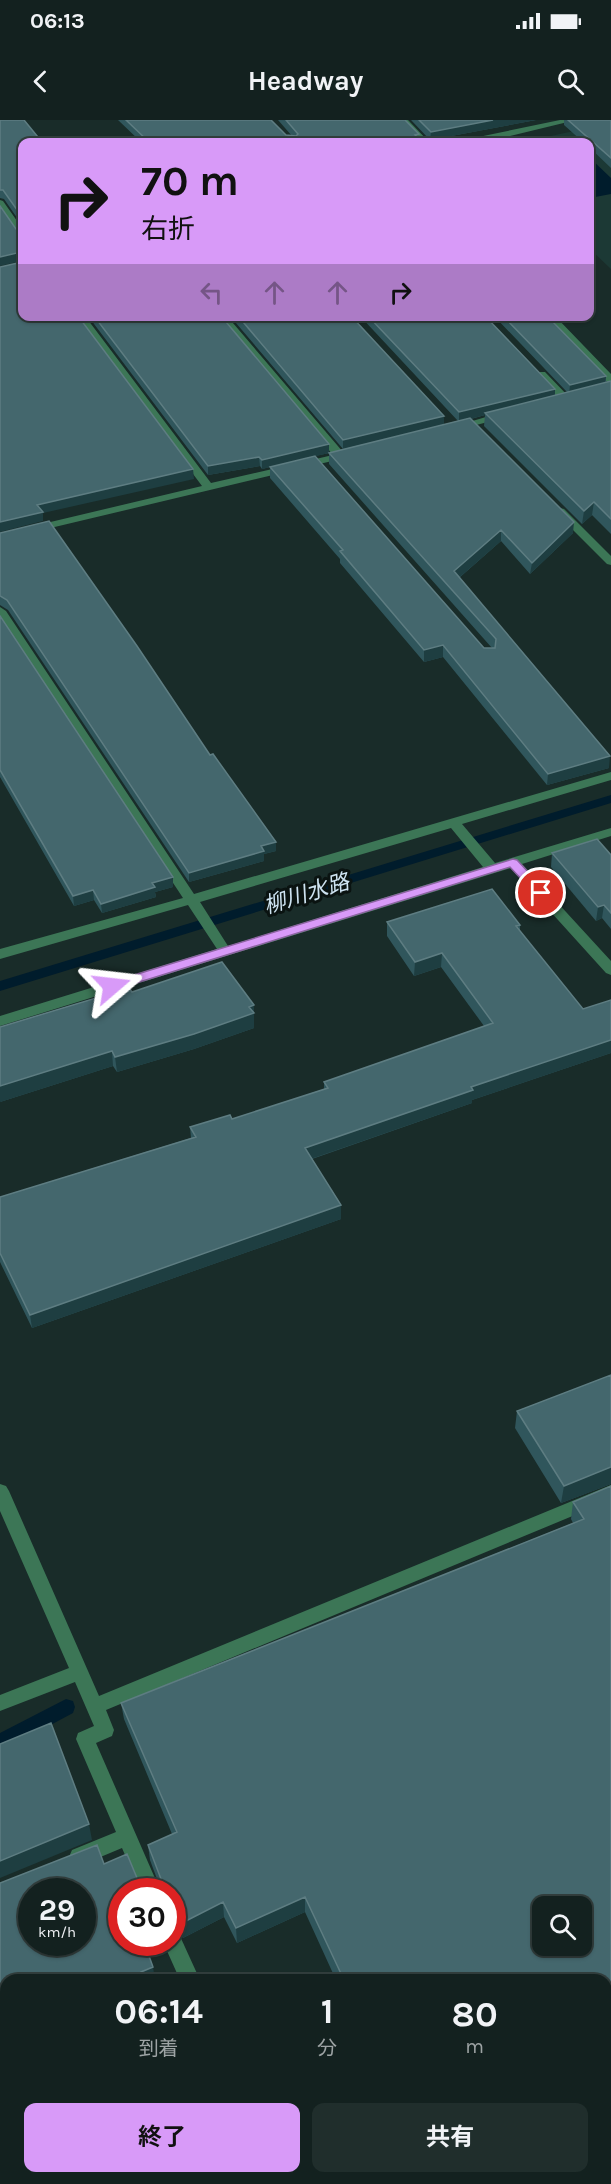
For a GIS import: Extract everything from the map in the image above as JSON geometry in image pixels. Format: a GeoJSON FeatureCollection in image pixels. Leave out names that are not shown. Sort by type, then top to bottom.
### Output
{"type":"FeatureCollection","features":[{"type":"Feature","properties":{"kind":"street"},"geometry":{"type":"LineString","coordinates":[[403,120],[421,138]]}},
{"type":"Feature","properties":{"kind":"street"},"geometry":{"type":"LineString","coordinates":[[491,138],[572,120]]}},
{"type":"Feature","properties":{"kind":"street"},"geometry":{"type":"LineString","coordinates":[[0,203],[18,225]]}},
{"type":"Feature","properties":{"kind":"street"},"geometry":{"type":"LineString","coordinates":[[84,321],[209,488]]}},
{"type":"Feature","properties":{"kind":"street"},"geometry":{"type":"LineString","coordinates":[[225,321],[340,456]]}},
{"type":"Feature","properties":{"kind":"street"},"geometry":{"type":"LineString","coordinates":[[554,321],[611,380]]}},
{"type":"Feature","properties":{"kind":"street"},"geometry":{"type":"LineString","coordinates":[[533,366],[566,400]]}},
{"type":"Feature","properties":{"kind":"street"},"geometry":{"type":"LineString","coordinates":[[449,426],[476,427],[514,413]]}},
{"type":"Feature","properties":{"kind":"street"},"geometry":{"type":"LineString","coordinates":[[0,537],[181,493],[322,466],[340,456],[363,450]]}},
{"type":"Feature","properties":{"kind":"street"},"geometry":{"type":"LineString","coordinates":[[554,505],[611,562]]}},
{"type":"Feature","properties":{"kind":"street"},"geometry":{"type":"LineString","coordinates":[[0,610],[225,951]]}},
{"type":"Feature","properties":{"kind":"street"},"geometry":{"type":"LineString","coordinates":[[0,954],[611,776]]}},
{"type":"Feature","properties":{"kind":"street"},"geometry":{"type":"LineString","coordinates":[[454,823],[492,869]]}},
{"type":"Feature","properties":{"kind":"street"},"geometry":{"type":"LineString","coordinates":[[0,1021],[611,832]]}},
{"type":"Feature","properties":{"kind":"street"},"geometry":{"type":"LineString","coordinates":[[513,862],[611,970]]}},
{"type":"Feature","properties":{"kind":"street"},"geometry":{"type":"LineString","coordinates":[[0,1491],[105,1730],[85,1739],[145,1878]]}},
{"type":"Feature","properties":{"kind":"street"},"geometry":{"type":"LineString","coordinates":[[95,1706],[611,1492]]}},
{"type":"Feature","properties":{"kind":"street"},"geometry":{"type":"LineString","coordinates":[[0,1704],[80,1672]]}},
{"type":"Feature","properties":{"kind":"street"},"geometry":{"type":"LineString","coordinates":[[63,1863],[126,1837]]}},
{"type":"Feature","properties":{"kind":"street"},"geometry":{"type":"LineString","coordinates":[[179,1956],[187,1974]]}},
{"type":"Feature","properties":{"kind":"shaded area"},"geometry":{"type":"Polygon","coordinates":[[[611,123],[611,269],[594,253],[594,138],[542,138],[611,123]]]}},
{"type":"Feature","properties":{"kind":"shaded area"},"geometry":{"type":"Polygon","coordinates":[[[594,162],[611,178],[611,194],[594,197],[594,162]]]}},
{"type":"Feature","properties":{"kind":"building"},"geometry":{"type":"Polygon","coordinates":[[[0,120],[24,120],[39,138],[18,138],[18,211],[3,190],[0,190],[0,120]]]}},
{"type":"Feature","properties":{"kind":"building"},"geometry":{"type":"Polygon","coordinates":[[[126,120],[271,120],[286,135],[296,136],[298,134],[286,120],[405,120],[419,134],[415,135],[418,138],[145,138],[126,120]]]}},
{"type":"Feature","properties":{"kind":"building"},"geometry":{"type":"Polygon","coordinates":[[[419,120],[493,120],[431,132],[419,120]]]}},
{"type":"Feature","properties":{"kind":"building"},"geometry":{"type":"Polygon","coordinates":[[[568,120],[611,120],[611,158],[594,143],[594,138],[588,138],[568,120]]]}},
{"type":"Feature","properties":{"kind":"building"},"geometry":{"type":"Polygon","coordinates":[[[0,206],[18,229],[18,253],[0,257],[0,206]]]}},
{"type":"Feature","properties":{"kind":"building"},"geometry":{"type":"Polygon","coordinates":[[[18,263],[18,321],[82,321],[193,469],[37,505],[43,512],[0,522],[0,267],[18,263]]]}},
{"type":"Feature","properties":{"kind":"building"},"geometry":{"type":"Polygon","coordinates":[[[98,321],[225,321],[329,444],[262,460],[259,457],[208,466],[98,321]]]}},
{"type":"Feature","properties":{"kind":"building"},"geometry":{"type":"Polygon","coordinates":[[[242,321],[356,321],[444,416],[343,440],[242,321]]]}},
{"type":"Feature","properties":{"kind":"building"},"geometry":{"type":"Polygon","coordinates":[[[373,321],[490,321],[555,389],[459,412],[373,321]]]}},
{"type":"Feature","properties":{"kind":"building"},"geometry":{"type":"Polygon","coordinates":[[[508,321],[552,321],[606,376],[570,385],[508,321]]]}},
{"type":"Feature","properties":{"kind":"building"},"geometry":{"type":"Polygon","coordinates":[[[611,381],[611,519],[594,502],[584,511],[485,413],[611,381]]]}},
{"type":"Feature","properties":{"kind":"building"},"geometry":{"type":"Polygon","coordinates":[[[470,418],[574,522],[532,563],[501,530],[454,571],[610,756],[548,774],[443,645],[424,650],[340,551],[343,550],[270,467],[315,456],[484,648],[495,648],[496,639],[329,453],[470,418]]]}},
{"type":"Feature","properties":{"kind":"building"},"geometry":{"type":"Polygon","coordinates":[[[49,521],[210,755],[213,754],[276,842],[261,846],[264,851],[189,873],[7,600],[0,596],[0,533],[49,521]]]}},
{"type":"Feature","properties":{"kind":"building"},"geometry":{"type":"Polygon","coordinates":[[[0,616],[173,877],[152,883],[155,887],[101,904],[93,890],[73,896],[0,770],[0,616]]]}},
{"type":"Feature","properties":{"kind":"building"},"geometry":{"type":"Polygon","coordinates":[[[597,839],[611,855],[611,913],[604,905],[598,907],[552,853],[597,839]]]}},
{"type":"Feature","properties":{"kind":"building"},"geometry":{"type":"Polygon","coordinates":[[[492,889],[520,925],[516,926],[583,1009],[611,1000],[611,1040],[471,1087],[473,1090],[305,1148],[341,1205],[30,1315],[0,1253],[0,1197],[196,1137],[190,1127],[230,1115],[232,1119],[328,1088],[324,1082],[493,1023],[442,953],[415,962],[387,922],[492,889]]]}},
{"type":"Feature","properties":{"kind":"building"},"geometry":{"type":"Polygon","coordinates":[[[222,962],[254,1005],[249,1007],[254,1013],[194,1034],[115,1057],[112,1051],[0,1086],[0,1027],[129,988],[132,992],[222,962]]]}},
{"type":"Feature","properties":{"kind":"building"},"geometry":{"type":"Polygon","coordinates":[[[611,1375],[611,1467],[564,1486],[517,1411],[611,1375]]]}},
{"type":"Feature","properties":{"kind":"building"},"geometry":{"type":"Polygon","coordinates":[[[611,1486],[611,1974],[341,1974],[305,1897],[236,1928],[223,1902],[186,1921],[186,1878],[161,1878],[148,1845],[177,1832],[121,1703],[584,1519],[573,1502],[611,1486]]]}},
{"type":"Feature","properties":{"kind":"building"},"geometry":{"type":"Polygon","coordinates":[[[51,1723],[89,1824],[0,1861],[0,1744],[51,1723]]]}},
{"type":"Feature","properties":{"kind":"building"},"geometry":{"type":"Polygon","coordinates":[[[97,1845],[104,1864],[127,1854],[137,1878],[108,1878],[108,1956],[149,1956],[153,1967],[141,1972],[142,1974],[0,1974],[0,1883],[97,1845]]]}},
{"type":"Feature","properties":{"kind":"waterway","name":"柳川水路"},"geometry":{"type":"LineString","coordinates":[[0,986],[611,799]]}},
{"type":"Feature","properties":{"kind":"waterway"},"geometry":{"type":"LineString","coordinates":[[0,1743],[66,1707]]}},
{"type":"Feature","properties":{"kind":"route"},"geometry":{"type":"LineString","coordinates":[[112,986],[513,862],[541,893]]}}]}
